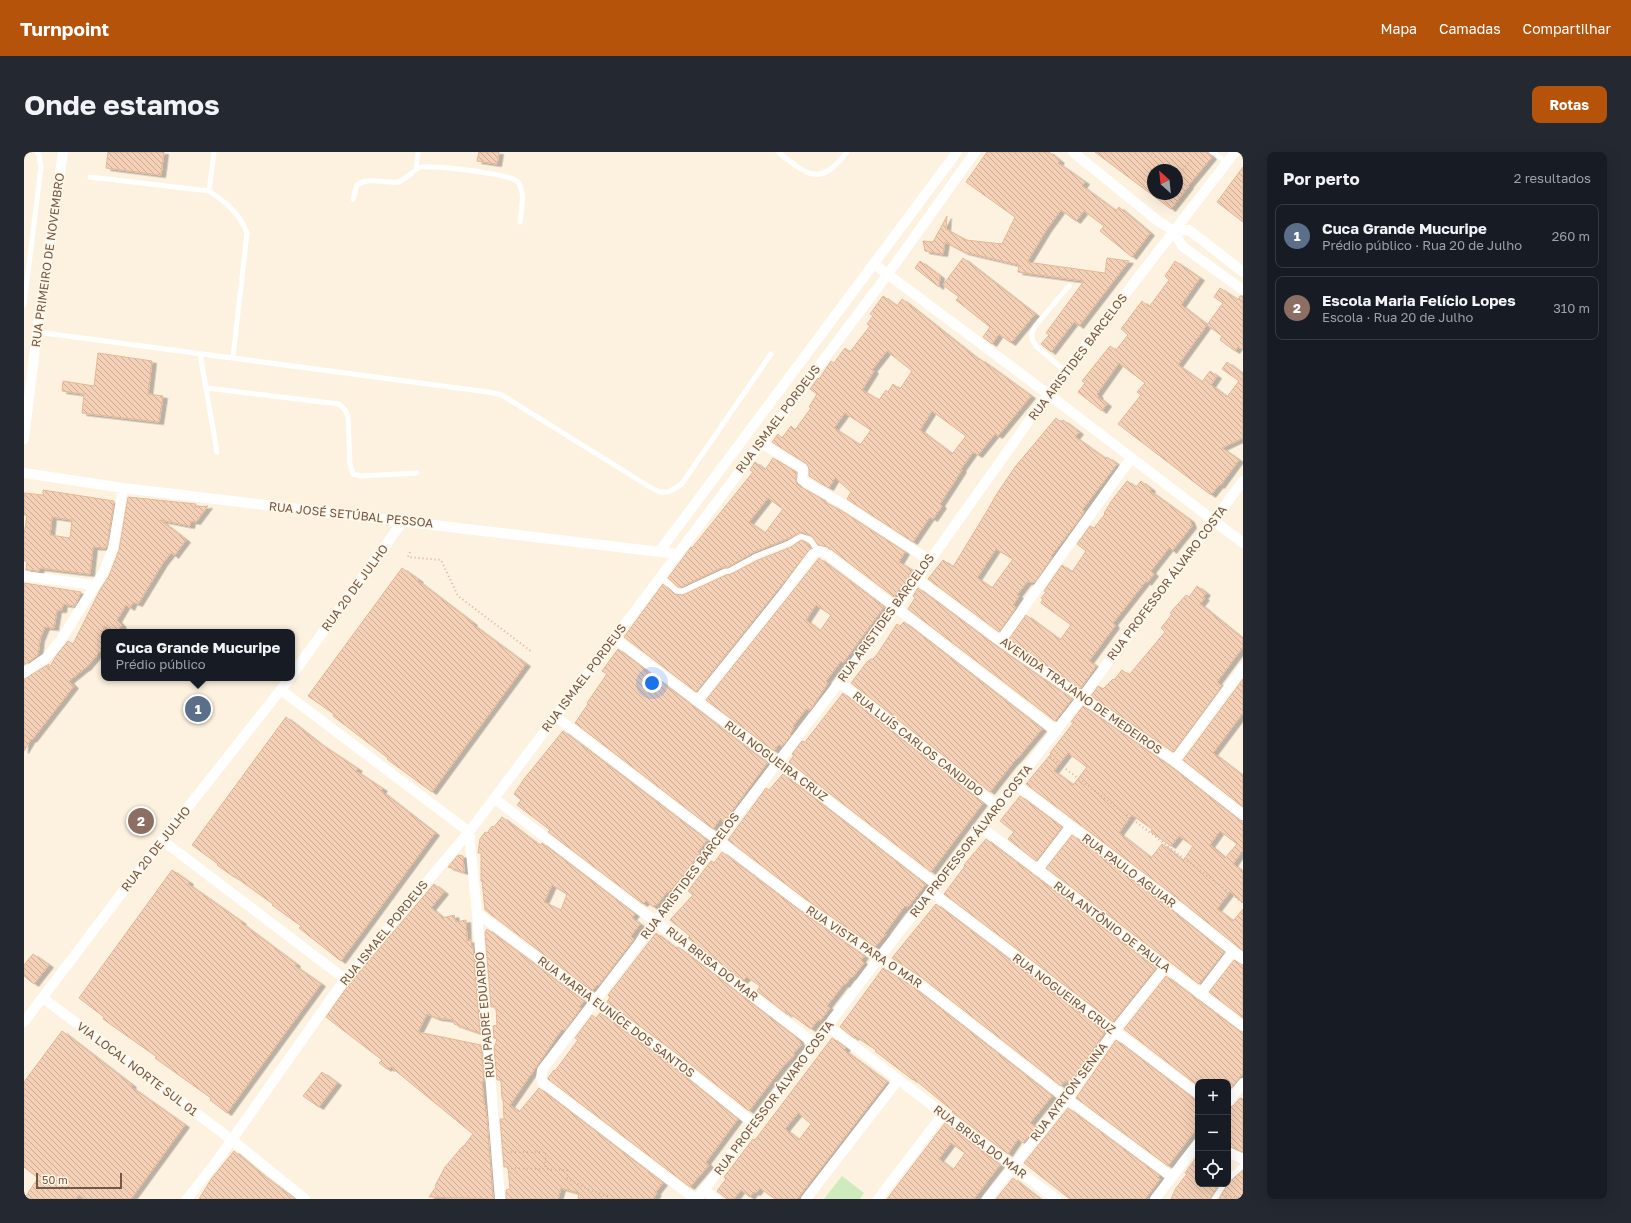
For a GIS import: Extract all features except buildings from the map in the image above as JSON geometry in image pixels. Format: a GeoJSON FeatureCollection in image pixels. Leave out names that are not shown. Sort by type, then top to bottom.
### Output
{"type":"FeatureCollection","features":[{"type":"Feature","properties":{"kind":"street","name":"RUA PRIMEIRO DE NOVEMBRO"},"geometry":{"type":"LineString","coordinates":[[24,439],[37,332],[63,152]]}},
{"type":"Feature","properties":{"kind":"street","name":"RUA ISMAEL PORDEUS"},"geometry":{"type":"LineString","coordinates":[[659,552],[957,152]]}},
{"type":"Feature","properties":{"kind":"street","name":"RUA ISMAEL PORDEUS"},"geometry":{"type":"LineString","coordinates":[[187,1199],[232,1140],[345,979],[468,832],[494,798],[888,274],[975,152]]}},
{"type":"Feature","properties":{"kind":"street"},"geometry":{"type":"LineString","coordinates":[[1073,152],[1158,221],[1174,231],[1182,246],[1243,290]]}},
{"type":"Feature","properties":{"kind":"street","name":"RUA ARISTIDES BARCELOS"},"geometry":{"type":"LineString","coordinates":[[696,1199],[543,1083],[541,1078],[542,1070],[897,607],[1048,394],[1235,152]]}},
{"type":"Feature","properties":{"kind":"street"},"geometry":{"type":"LineString","coordinates":[[1174,231],[1189,230],[1243,272]]}},
{"type":"Feature","properties":{"kind":"street"},"geometry":{"type":"LineString","coordinates":[[874,264],[1048,394],[1243,543]]}},
{"type":"Feature","properties":{"kind":"street"},"geometry":{"type":"LineString","coordinates":[[761,443],[803,469],[802,480],[843,504],[929,560]]}},
{"type":"Feature","properties":{"kind":"street"},"geometry":{"type":"LineString","coordinates":[[1000,641],[1131,458]]}},
{"type":"Feature","properties":{"kind":"street","name":"RUA JOSÉ SETÚBAL PESSOA"},"geometry":{"type":"LineString","coordinates":[[24,473],[124,488],[677,554]]}},
{"type":"Feature","properties":{"kind":"street","name":"RUA PROFESSOR ÁLVARO COSTA"},"geometry":{"type":"LineString","coordinates":[[696,1199],[829,1027],[879,958],[1083,696],[1243,481]]}},
{"type":"Feature","properties":{"kind":"street"},"geometry":{"type":"LineString","coordinates":[[24,673],[46,658],[60,641],[103,573],[110,558],[115,539],[124,488]]}},
{"type":"Feature","properties":{"kind":"street","name":"RUA 20 DE JULHO"},"geometry":{"type":"LineString","coordinates":[[295,671],[404,521]]}},
{"type":"Feature","properties":{"kind":"street"},"geometry":{"type":"LineString","coordinates":[[697,701],[783,594],[813,554],[818,551],[824,552],[897,607],[1056,731]]}},
{"type":"Feature","properties":{"kind":"street"},"geometry":{"type":"LineString","coordinates":[[24,576],[95,585]]}},
{"type":"Feature","properties":{"kind":"street","name":"AVENIDA TRAJANO DE MEDEIROS"},"geometry":{"type":"LineString","coordinates":[[917,579],[1000,641],[1083,696],[1174,761],[1243,815]]}},
{"type":"Feature","properties":{"kind":"street","name":"RUA NOGUEIRA CRUZ"},"geometry":{"type":"LineString","coordinates":[[614,638],[778,762],[1114,1031],[1195,1092]]}},
{"type":"Feature","properties":{"kind":"street"},"geometry":{"type":"LineString","coordinates":[[1174,761],[1243,668]]}},
{"type":"Feature","properties":{"kind":"street","name":"RUA 20 DE JULHO"},"geometry":{"type":"LineString","coordinates":[[24,1022],[162,840],[288,681]]}},
{"type":"Feature","properties":{"kind":"street","name":"RUA LUÍS CARLOS CANDIDO"},"geometry":{"type":"LineString","coordinates":[[839,682],[997,806]]}},
{"type":"Feature","properties":{"kind":"street"},"geometry":{"type":"LineString","coordinates":[[281,690],[468,832]]}},
{"type":"Feature","properties":{"kind":"street","name":"RUA VISTA PARA O MAR"},"geometry":{"type":"LineString","coordinates":[[555,716],[800,903],[879,958],[918,982],[1067,1100],[1172,1177]]}},
{"type":"Feature","properties":{"kind":"street","name":"RUA PAULO AGUIAR"},"geometry":{"type":"LineString","coordinates":[[1015,784],[1070,827],[1168,899],[1243,959]]}},
{"type":"Feature","properties":{"kind":"street","name":"RUA BRISA DO MAR"},"geometry":{"type":"LineString","coordinates":[[494,798],[815,1044]]}},
{"type":"Feature","properties":{"kind":"street","name":"RUA ANTÔNIO DE PAULA"},"geometry":{"type":"LineString","coordinates":[[981,827],[1243,1026]]}},
{"type":"Feature","properties":{"kind":"street"},"geometry":{"type":"LineString","coordinates":[[1037,870],[1070,827]]}},
{"type":"Feature","properties":{"kind":"street","name":"RUA PADRE EDUARDO"},"geometry":{"type":"LineString","coordinates":[[468,832],[477,913],[500,1199]]}},
{"type":"Feature","properties":{"kind":"street"},"geometry":{"type":"LineString","coordinates":[[162,840],[345,979]]}},
{"type":"Feature","properties":{"kind":"street","name":"RUA MARIA EUNÍCE DOS SANTOS"},"geometry":{"type":"LineString","coordinates":[[477,913],[596,1001],[754,1124]]}},
{"type":"Feature","properties":{"kind":"street"},"geometry":{"type":"LineString","coordinates":[[1200,994],[1233,951]]}},
{"type":"Feature","properties":{"kind":"street","name":"RUA AYRTON SENNA"},"geometry":{"type":"LineString","coordinates":[[987,1199],[1067,1100],[1114,1031],[1165,967]]}},
{"type":"Feature","properties":{"kind":"street","name":"VIA LOCAL NORTE SUL 01"},"geometry":{"type":"LineString","coordinates":[[43,998],[232,1140],[305,1199]]}},
{"type":"Feature","properties":{"kind":"street","name":"RUA BRISA DO MAR"},"geometry":{"type":"LineString","coordinates":[[829,1027],[1056,1199]]}},
{"type":"Feature","properties":{"kind":"street"},"geometry":{"type":"LineString","coordinates":[[806,1199],[898,1080]]}},
{"type":"Feature","properties":{"kind":"street"},"geometry":{"type":"LineString","coordinates":[[1231,1098],[1243,1083]]}},
{"type":"Feature","properties":{"kind":"street"},"geometry":{"type":"LineString","coordinates":[[878,1199],[943,1114]]}},
{"type":"Feature","properties":{"kind":"street"},"geometry":{"type":"LineString","coordinates":[[1155,1199],[1195,1147]]}},
{"type":"Feature","properties":{"kind":"street"},"geometry":{"type":"LineString","coordinates":[[1231,1153],[1243,1159]]}},
{"type":"Feature","properties":{"kind":"street"},"geometry":{"type":"LineString","coordinates":[[704,1190],[716,1199]]}},
{"type":"Feature","properties":{"kind":"lane"},"geometry":{"type":"LineString","coordinates":[[24,305],[41,167],[37,152]]}},
{"type":"Feature","properties":{"kind":"lane"},"geometry":{"type":"LineString","coordinates":[[209,191],[214,152]]}},
{"type":"Feature","properties":{"kind":"lane"},"geometry":{"type":"LineString","coordinates":[[416,169],[418,152]]}},
{"type":"Feature","properties":{"kind":"lane"},"geometry":{"type":"LineString","coordinates":[[778,152],[808,174],[817,175],[826,173],[832,169],[848,152]]}},
{"type":"Feature","properties":{"kind":"lane"},"geometry":{"type":"LineString","coordinates":[[1212,152],[1227,162]]}},
{"type":"Feature","properties":{"kind":"lane"},"geometry":{"type":"LineString","coordinates":[[353,199],[357,185],[363,181],[400,182],[416,169],[427,166],[510,177],[518,181],[521,187],[520,222]]}},
{"type":"Feature","properties":{"kind":"lane"},"geometry":{"type":"LineString","coordinates":[[90,177],[209,191],[219,197],[237,214],[243,223],[247,234],[233,357]]}},
{"type":"Feature","properties":{"kind":"lane"},"geometry":{"type":"LineString","coordinates":[[1066,372],[1036,346],[1032,340],[1032,333],[1036,325],[1069,286]]}},
{"type":"Feature","properties":{"kind":"lane"},"geometry":{"type":"LineString","coordinates":[[37,332],[233,357],[502,395],[660,492],[668,492],[681,485],[771,354]]}},
{"type":"Feature","properties":{"kind":"lane"},"geometry":{"type":"LineString","coordinates":[[200,354],[217,452]]}},
{"type":"Feature","properties":{"kind":"lane"},"geometry":{"type":"LineString","coordinates":[[207,388],[339,404],[346,411],[348,417],[350,464],[353,474],[361,476],[417,473]]}},
{"type":"Feature","properties":{"kind":"lane"},"geometry":{"type":"LineString","coordinates":[[661,577],[676,591],[682,591],[730,571],[756,556],[789,543],[801,536],[809,539],[818,551]]}},
{"type":"Feature","properties":{"kind":"lane"},"geometry":{"type":"LineString","coordinates":[[1231,1176],[1243,1165]]}},
{"type":"Feature","properties":{"kind":"lane"},"geometry":{"type":"LineString","coordinates":[[1215,1197],[1222,1187]]}},
{"type":"Feature","properties":{"kind":"path"},"geometry":{"type":"LineString","coordinates":[[1148,152],[1156,157]]}},
{"type":"Feature","properties":{"kind":"path"},"geometry":{"type":"LineString","coordinates":[[1183,170],[1197,152]]}},
{"type":"Feature","properties":{"kind":"path"},"geometry":{"type":"LineString","coordinates":[[410,552],[408,557],[441,560],[458,596],[532,652]]}},
{"type":"Feature","properties":{"kind":"path"},"geometry":{"type":"LineString","coordinates":[[1041,750],[1243,903]]}},
{"type":"Feature","properties":{"kind":"path"},"geometry":{"type":"LineString","coordinates":[[496,1151],[542,1152],[546,1154],[545,1168]]}},
{"type":"Feature","properties":{"kind":"path"},"geometry":{"type":"LineString","coordinates":[[497,1168],[545,1168],[567,1170],[567,1178],[569,1180],[582,1185],[589,1190],[608,1196],[608,1199]]}},
{"type":"Feature","properties":{"kind":"path"},"geometry":{"type":"LineString","coordinates":[[1215,1197],[1243,1198]]}},
{"type":"Feature","properties":{"kind":"green space"},"geometry":{"type":"Polygon","coordinates":[[[842,1176],[864,1193],[860,1199],[824,1199],[842,1176]]]}},
{"type":"Feature","properties":{"kind":"place","name":"Cuca Grande Mucuripe"},"geometry":{"type":"Point","coordinates":[198,709]}},
{"type":"Feature","properties":{"kind":"place","name":"Escola Maria Felício Lopes"},"geometry":{"type":"Point","coordinates":[141,821]}}]}
